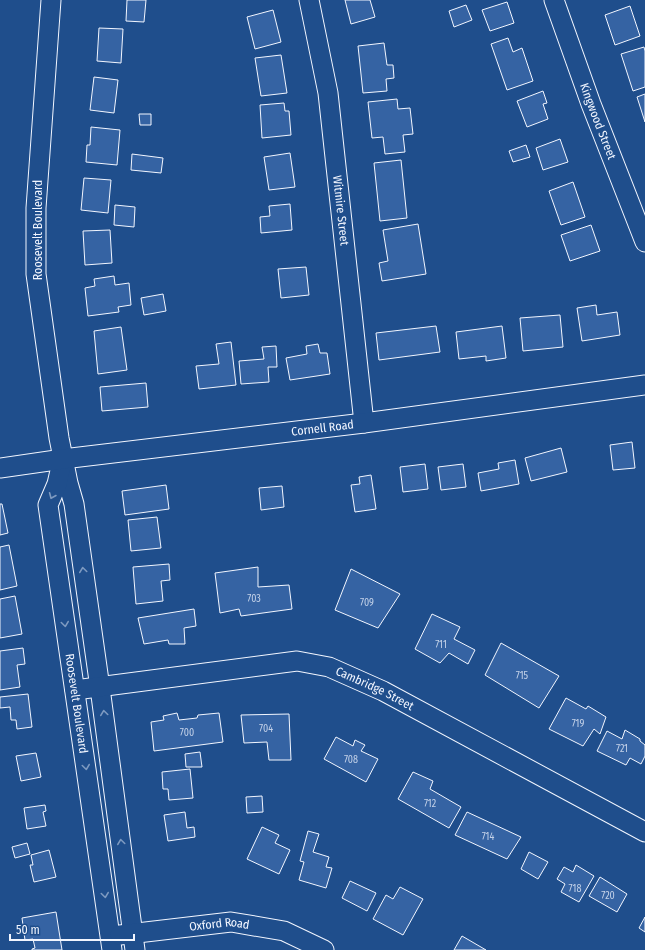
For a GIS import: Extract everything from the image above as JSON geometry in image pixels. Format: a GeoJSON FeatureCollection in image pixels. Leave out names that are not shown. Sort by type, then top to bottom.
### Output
{"type":"FeatureCollection","features":[{"type":"Feature","properties":{"kind":"street","name":"Roosevelt Boulevard"},"geometry":{"type":"LineString","coordinates":[[51,0],[36,208],[36,274],[63,459],[74,504],[134,942]]}},
{"type":"Feature","properties":{"kind":"street","name":"Witmire Street"},"geometry":{"type":"LineString","coordinates":[[309,0],[328,93],[364,423]]}},
{"type":"Feature","properties":{"kind":"street","name":"Kingwood Street"},"geometry":{"type":"LineString","coordinates":[[554,0],[645,242]]}},
{"type":"Feature","properties":{"kind":"street","name":"Cornell Road"},"geometry":{"type":"LineString","coordinates":[[0,468],[63,459],[364,423],[645,385]]}},
{"type":"Feature","properties":{"kind":"street","name":"Roosevelt Boulevard"},"geometry":{"type":"LineString","coordinates":[[63,459],[57,484],[48,505],[111,943]]}},
{"type":"Feature","properties":{"kind":"street","name":"Cambridge Street"},"geometry":{"type":"LineString","coordinates":[[75,690],[100,688],[297,661],[329,667],[383,691],[645,832]]}},
{"type":"Feature","properties":{"kind":"street","name":"Oxford Road"},"geometry":{"type":"LineString","coordinates":[[111,943],[134,942],[231,922],[284,931],[324,950]]}},
{"type":"Feature","properties":{"kind":"building"},"geometry":{"type":"Polygon","coordinates":[[[127,0],[146,0],[144,22],[126,21],[127,0]]]}},
{"type":"Feature","properties":{"kind":"building"},"geometry":{"type":"Polygon","coordinates":[[[345,0],[370,0],[375,17],[351,24],[345,0]]]}},
{"type":"Feature","properties":{"kind":"building"},"geometry":{"type":"Polygon","coordinates":[[[507,2],[514,23],[490,31],[482,10],[507,2]]]}},
{"type":"Feature","properties":{"kind":"building"},"geometry":{"type":"Polygon","coordinates":[[[466,5],[472,20],[454,27],[449,11],[466,5]]]}},
{"type":"Feature","properties":{"kind":"building"},"geometry":{"type":"Polygon","coordinates":[[[630,6],[640,36],[615,45],[605,15],[630,6]]]}},
{"type":"Feature","properties":{"kind":"building"},"geometry":{"type":"Polygon","coordinates":[[[273,10],[281,42],[255,49],[247,17],[273,10]]]}},
{"type":"Feature","properties":{"kind":"building"},"geometry":{"type":"Polygon","coordinates":[[[99,28],[123,29],[121,63],[97,61],[99,28]]]}},
{"type":"Feature","properties":{"kind":"building"},"geometry":{"type":"Polygon","coordinates":[[[508,38],[513,52],[522,48],[533,81],[507,90],[491,44],[508,38]]]}},
{"type":"Feature","properties":{"kind":"building"},"geometry":{"type":"Polygon","coordinates":[[[384,43],[387,65],[393,65],[394,78],[386,79],[387,91],[363,93],[358,46],[384,43]]]}},
{"type":"Feature","properties":{"kind":"building"},"geometry":{"type":"Polygon","coordinates":[[[644,47],[645,87],[633,91],[621,54],[644,47]]]}},
{"type":"Feature","properties":{"kind":"building"},"geometry":{"type":"Polygon","coordinates":[[[281,55],[287,93],[261,96],[255,58],[281,55]]]}},
{"type":"Feature","properties":{"kind":"building"},"geometry":{"type":"Polygon","coordinates":[[[94,77],[118,80],[114,113],[90,110],[94,77]]]}},
{"type":"Feature","properties":{"kind":"building"},"geometry":{"type":"Polygon","coordinates":[[[543,91],[547,103],[543,104],[548,119],[527,127],[517,101],[543,91]]]}},
{"type":"Feature","properties":{"kind":"building"},"geometry":{"type":"Polygon","coordinates":[[[645,94],[645,122],[637,97],[645,94]]]}},
{"type":"Feature","properties":{"kind":"building"},"geometry":{"type":"Polygon","coordinates":[[[397,99],[398,109],[410,108],[413,134],[403,135],[405,152],[385,154],[383,137],[372,138],[368,102],[397,99]]]}},
{"type":"Feature","properties":{"kind":"building"},"geometry":{"type":"Polygon","coordinates":[[[284,103],[285,111],[289,111],[291,135],[262,138],[260,105],[284,103]]]}},
{"type":"Feature","properties":{"kind":"building"},"geometry":{"type":"Polygon","coordinates":[[[139,114],[151,114],[151,125],[140,125],[139,114]]]}},
{"type":"Feature","properties":{"kind":"building"},"geometry":{"type":"Polygon","coordinates":[[[91,127],[120,130],[117,165],[86,162],[87,145],[90,145],[91,127]]]}},
{"type":"Feature","properties":{"kind":"building"},"geometry":{"type":"Polygon","coordinates":[[[560,139],[568,162],[543,170],[536,148],[560,139]]]}},
{"type":"Feature","properties":{"kind":"building"},"geometry":{"type":"Polygon","coordinates":[[[526,145],[530,157],[513,162],[509,151],[526,145]]]}},
{"type":"Feature","properties":{"kind":"building"},"geometry":{"type":"Polygon","coordinates":[[[290,153],[295,187],[269,190],[264,157],[290,153]]]}},
{"type":"Feature","properties":{"kind":"building"},"geometry":{"type":"Polygon","coordinates":[[[132,154],[163,158],[161,173],[131,170],[132,154]]]}},
{"type":"Feature","properties":{"kind":"building"},"geometry":{"type":"Polygon","coordinates":[[[401,160],[407,218],[380,221],[374,163],[401,160]]]}},
{"type":"Feature","properties":{"kind":"building"},"geometry":{"type":"Polygon","coordinates":[[[84,178],[111,180],[108,213],[81,210],[84,178]]]}},
{"type":"Feature","properties":{"kind":"building"},"geometry":{"type":"Polygon","coordinates":[[[573,182],[585,217],[561,225],[549,191],[573,182]]]}},
{"type":"Feature","properties":{"kind":"building"},"geometry":{"type":"Polygon","coordinates":[[[290,204],[292,230],[261,233],[260,217],[270,216],[269,206],[290,204]]]}},
{"type":"Feature","properties":{"kind":"building"},"geometry":{"type":"Polygon","coordinates":[[[115,205],[135,207],[134,227],[114,225],[115,205]]]}},
{"type":"Feature","properties":{"kind":"building"},"geometry":{"type":"Polygon","coordinates":[[[418,224],[426,274],[382,281],[379,263],[388,261],[383,230],[418,224]]]}},
{"type":"Feature","properties":{"kind":"building"},"geometry":{"type":"Polygon","coordinates":[[[591,225],[600,251],[570,261],[561,235],[591,225]]]}},
{"type":"Feature","properties":{"kind":"building"},"geometry":{"type":"Polygon","coordinates":[[[110,230],[112,263],[85,265],[83,231],[110,230]]]}},
{"type":"Feature","properties":{"kind":"building"},"geometry":{"type":"Polygon","coordinates":[[[306,267],[309,295],[281,298],[278,269],[306,267]]]}},
{"type":"Feature","properties":{"kind":"building"},"geometry":{"type":"Polygon","coordinates":[[[114,276],[115,285],[129,283],[131,305],[118,307],[119,312],[88,316],[85,288],[95,286],[94,279],[114,276]]]}},
{"type":"Feature","properties":{"kind":"building"},"geometry":{"type":"Polygon","coordinates":[[[163,294],[166,311],[144,315],[141,298],[163,294]]]}},
{"type":"Feature","properties":{"kind":"building"},"geometry":{"type":"Polygon","coordinates":[[[596,305],[597,315],[617,312],[620,335],[582,341],[577,308],[596,305]]]}},
{"type":"Feature","properties":{"kind":"building"},"geometry":{"type":"Polygon","coordinates":[[[560,315],[563,347],[523,351],[520,318],[560,315]]]}},
{"type":"Feature","properties":{"kind":"building"},"geometry":{"type":"Polygon","coordinates":[[[436,326],[440,352],[379,360],[376,333],[436,326]]]}},
{"type":"Feature","properties":{"kind":"building"},"geometry":{"type":"Polygon","coordinates":[[[502,326],[506,358],[486,361],[486,356],[459,359],[456,332],[502,326]]]}},
{"type":"Feature","properties":{"kind":"building"},"geometry":{"type":"Polygon","coordinates":[[[121,327],[127,370],[98,374],[94,331],[121,327]]]}},
{"type":"Feature","properties":{"kind":"building"},"geometry":{"type":"Polygon","coordinates":[[[231,342],[236,385],[199,389],[196,366],[219,364],[216,344],[231,342]]]}},
{"type":"Feature","properties":{"kind":"building"},"geometry":{"type":"Polygon","coordinates":[[[318,344],[320,353],[327,353],[330,374],[290,380],[286,358],[307,354],[306,346],[318,344]]]}},
{"type":"Feature","properties":{"kind":"building"},"geometry":{"type":"Polygon","coordinates":[[[276,346],[277,367],[268,367],[269,382],[241,384],[239,361],[264,359],[262,347],[276,346]]]}},
{"type":"Feature","properties":{"kind":"building"},"geometry":{"type":"Polygon","coordinates":[[[146,383],[148,407],[102,411],[100,387],[146,383]]]}},
{"type":"Feature","properties":{"kind":"building"},"geometry":{"type":"Polygon","coordinates":[[[632,442],[635,468],[613,470],[610,445],[632,442]]]}},
{"type":"Feature","properties":{"kind":"building"},"geometry":{"type":"Polygon","coordinates":[[[561,448],[567,472],[531,481],[525,458],[561,448]]]}},
{"type":"Feature","properties":{"kind":"building"},"geometry":{"type":"Polygon","coordinates":[[[515,460],[519,484],[481,491],[478,473],[499,469],[498,463],[515,460]]]}},
{"type":"Feature","properties":{"kind":"building"},"geometry":{"type":"Polygon","coordinates":[[[425,464],[428,489],[403,492],[400,467],[425,464]]]}},
{"type":"Feature","properties":{"kind":"building"},"geometry":{"type":"Polygon","coordinates":[[[463,464],[466,487],[441,490],[438,467],[463,464]]]}},
{"type":"Feature","properties":{"kind":"building"},"geometry":{"type":"Polygon","coordinates":[[[371,475],[376,509],[355,512],[351,485],[360,484],[359,477],[371,475]]]}},
{"type":"Feature","properties":{"kind":"building"},"geometry":{"type":"Polygon","coordinates":[[[166,485],[169,509],[125,515],[122,491],[166,485]]]}},
{"type":"Feature","properties":{"kind":"building"},"geometry":{"type":"Polygon","coordinates":[[[282,486],[284,507],[261,510],[259,488],[282,486]]]}},
{"type":"Feature","properties":{"kind":"building"},"geometry":{"type":"Polygon","coordinates":[[[0,504],[2,504],[8,533],[0,535],[0,504]]]}},
{"type":"Feature","properties":{"kind":"building"},"geometry":{"type":"Polygon","coordinates":[[[157,517],[161,548],[131,551],[128,520],[157,517]]]}},
{"type":"Feature","properties":{"kind":"building"},"geometry":{"type":"Polygon","coordinates":[[[9,545],[17,586],[0,590],[0,547],[9,545]]]}},
{"type":"Feature","properties":{"kind":"building"},"geometry":{"type":"Polygon","coordinates":[[[169,564],[170,580],[161,581],[163,601],[136,604],[133,567],[169,564]]]}},
{"type":"Feature","properties":{"kind":"building"},"geometry":{"type":"Polygon","coordinates":[[[258,567],[258,587],[289,585],[292,609],[241,616],[239,609],[220,613],[215,573],[258,567]]]}},
{"type":"Feature","properties":{"kind":"building"},"geometry":{"type":"Polygon","coordinates":[[[351,569],[400,594],[378,628],[335,610],[351,569]]]}},
{"type":"Feature","properties":{"kind":"building"},"geometry":{"type":"Polygon","coordinates":[[[15,596],[22,634],[0,638],[0,599],[15,596]]]}},
{"type":"Feature","properties":{"kind":"building"},"geometry":{"type":"Polygon","coordinates":[[[194,609],[196,626],[184,628],[185,644],[169,644],[168,640],[144,644],[138,618],[194,609]]]}},
{"type":"Feature","properties":{"kind":"building"},"geometry":{"type":"Polygon","coordinates":[[[432,614],[460,627],[454,639],[475,650],[468,664],[449,653],[440,663],[415,649],[432,614]]]}},
{"type":"Feature","properties":{"kind":"building"},"geometry":{"type":"Polygon","coordinates":[[[501,643],[559,676],[539,708],[485,675],[501,643]]]}},
{"type":"Feature","properties":{"kind":"building"},"geometry":{"type":"Polygon","coordinates":[[[23,648],[25,664],[17,665],[20,687],[0,690],[0,651],[23,648]]]}},
{"type":"Feature","properties":{"kind":"building"},"geometry":{"type":"Polygon","coordinates":[[[28,694],[32,727],[17,729],[16,720],[11,720],[10,707],[0,708],[0,697],[28,694]]]}},
{"type":"Feature","properties":{"kind":"building"},"geometry":{"type":"Polygon","coordinates":[[[566,698],[586,709],[588,706],[606,717],[600,734],[594,729],[583,746],[549,729],[566,698]]]}},
{"type":"Feature","properties":{"kind":"building"},"geometry":{"type":"Polygon","coordinates":[[[177,713],[179,720],[197,718],[198,715],[219,713],[223,742],[154,751],[151,722],[164,720],[163,716],[177,713]]]}},
{"type":"Feature","properties":{"kind":"building"},"geometry":{"type":"Polygon","coordinates":[[[289,714],[291,760],[269,760],[267,742],[244,743],[241,715],[289,714]]]}},
{"type":"Feature","properties":{"kind":"building"},"geometry":{"type":"Polygon","coordinates":[[[625,730],[640,739],[640,741],[645,745],[645,756],[641,764],[630,758],[626,765],[597,751],[607,731],[622,739],[625,730]]]}},
{"type":"Feature","properties":{"kind":"building"},"geometry":{"type":"Polygon","coordinates":[[[336,737],[353,746],[355,740],[365,745],[361,751],[378,759],[366,782],[324,759],[336,737]]]}},
{"type":"Feature","properties":{"kind":"building"},"geometry":{"type":"Polygon","coordinates":[[[200,752],[202,767],[186,767],[185,754],[200,752]]]}},
{"type":"Feature","properties":{"kind":"building"},"geometry":{"type":"Polygon","coordinates":[[[36,753],[41,777],[21,781],[16,756],[36,753]]]}},
{"type":"Feature","properties":{"kind":"building"},"geometry":{"type":"Polygon","coordinates":[[[190,769],[193,798],[169,800],[168,789],[163,789],[162,772],[190,769]]]}},
{"type":"Feature","properties":{"kind":"building"},"geometry":{"type":"Polygon","coordinates":[[[413,772],[433,781],[430,789],[461,807],[449,828],[398,799],[413,772]]]}},
{"type":"Feature","properties":{"kind":"building"},"geometry":{"type":"Polygon","coordinates":[[[262,796],[263,812],[247,813],[246,797],[262,796]]]}},
{"type":"Feature","properties":{"kind":"building"},"geometry":{"type":"Polygon","coordinates":[[[45,805],[46,811],[43,812],[46,826],[27,829],[24,808],[45,805]]]}},
{"type":"Feature","properties":{"kind":"building"},"geometry":{"type":"Polygon","coordinates":[[[185,812],[187,828],[194,827],[195,837],[168,841],[164,815],[185,812]]]}},
{"type":"Feature","properties":{"kind":"building"},"geometry":{"type":"Polygon","coordinates":[[[467,812],[521,837],[507,859],[455,835],[467,812]]]}},
{"type":"Feature","properties":{"kind":"building"},"geometry":{"type":"Polygon","coordinates":[[[262,827],[279,835],[275,843],[290,850],[279,874],[247,859],[262,827]]]}},
{"type":"Feature","properties":{"kind":"building"},"geometry":{"type":"Polygon","coordinates":[[[308,831],[319,834],[313,852],[329,857],[326,867],[332,868],[326,888],[299,880],[304,862],[300,861],[308,831]]]}},
{"type":"Feature","properties":{"kind":"building"},"geometry":{"type":"Polygon","coordinates":[[[27,843],[30,854],[15,858],[12,847],[27,843]]]}},
{"type":"Feature","properties":{"kind":"building"},"geometry":{"type":"Polygon","coordinates":[[[49,850],[56,877],[34,882],[30,865],[33,865],[31,855],[49,850]]]}},
{"type":"Feature","properties":{"kind":"building"},"geometry":{"type":"Polygon","coordinates":[[[529,852],[548,862],[538,879],[521,869],[529,852]]]}},
{"type":"Feature","properties":{"kind":"building"},"geometry":{"type":"Polygon","coordinates":[[[576,865],[594,876],[579,902],[561,892],[565,884],[557,879],[564,867],[573,872],[576,865]]]}},
{"type":"Feature","properties":{"kind":"building"},"geometry":{"type":"Polygon","coordinates":[[[600,877],[627,894],[617,912],[589,896],[600,877]]]}},
{"type":"Feature","properties":{"kind":"building"},"geometry":{"type":"Polygon","coordinates":[[[350,881],[376,893],[367,911],[342,898],[350,881]]]}},
{"type":"Feature","properties":{"kind":"building"},"geometry":{"type":"Polygon","coordinates":[[[400,887],[423,899],[403,935],[373,919],[386,895],[393,899],[400,887]]]}},
{"type":"Feature","properties":{"kind":"building"},"geometry":{"type":"Polygon","coordinates":[[[56,912],[62,950],[32,950],[35,948],[33,939],[25,940],[22,918],[56,912]]]}},
{"type":"Feature","properties":{"kind":"building"},"geometry":{"type":"Polygon","coordinates":[[[645,917],[645,932],[639,928],[645,917]]]}},
{"type":"Feature","properties":{"kind":"building"},"geometry":{"type":"Polygon","coordinates":[[[462,936],[486,950],[454,950],[462,936]]]}}]}
